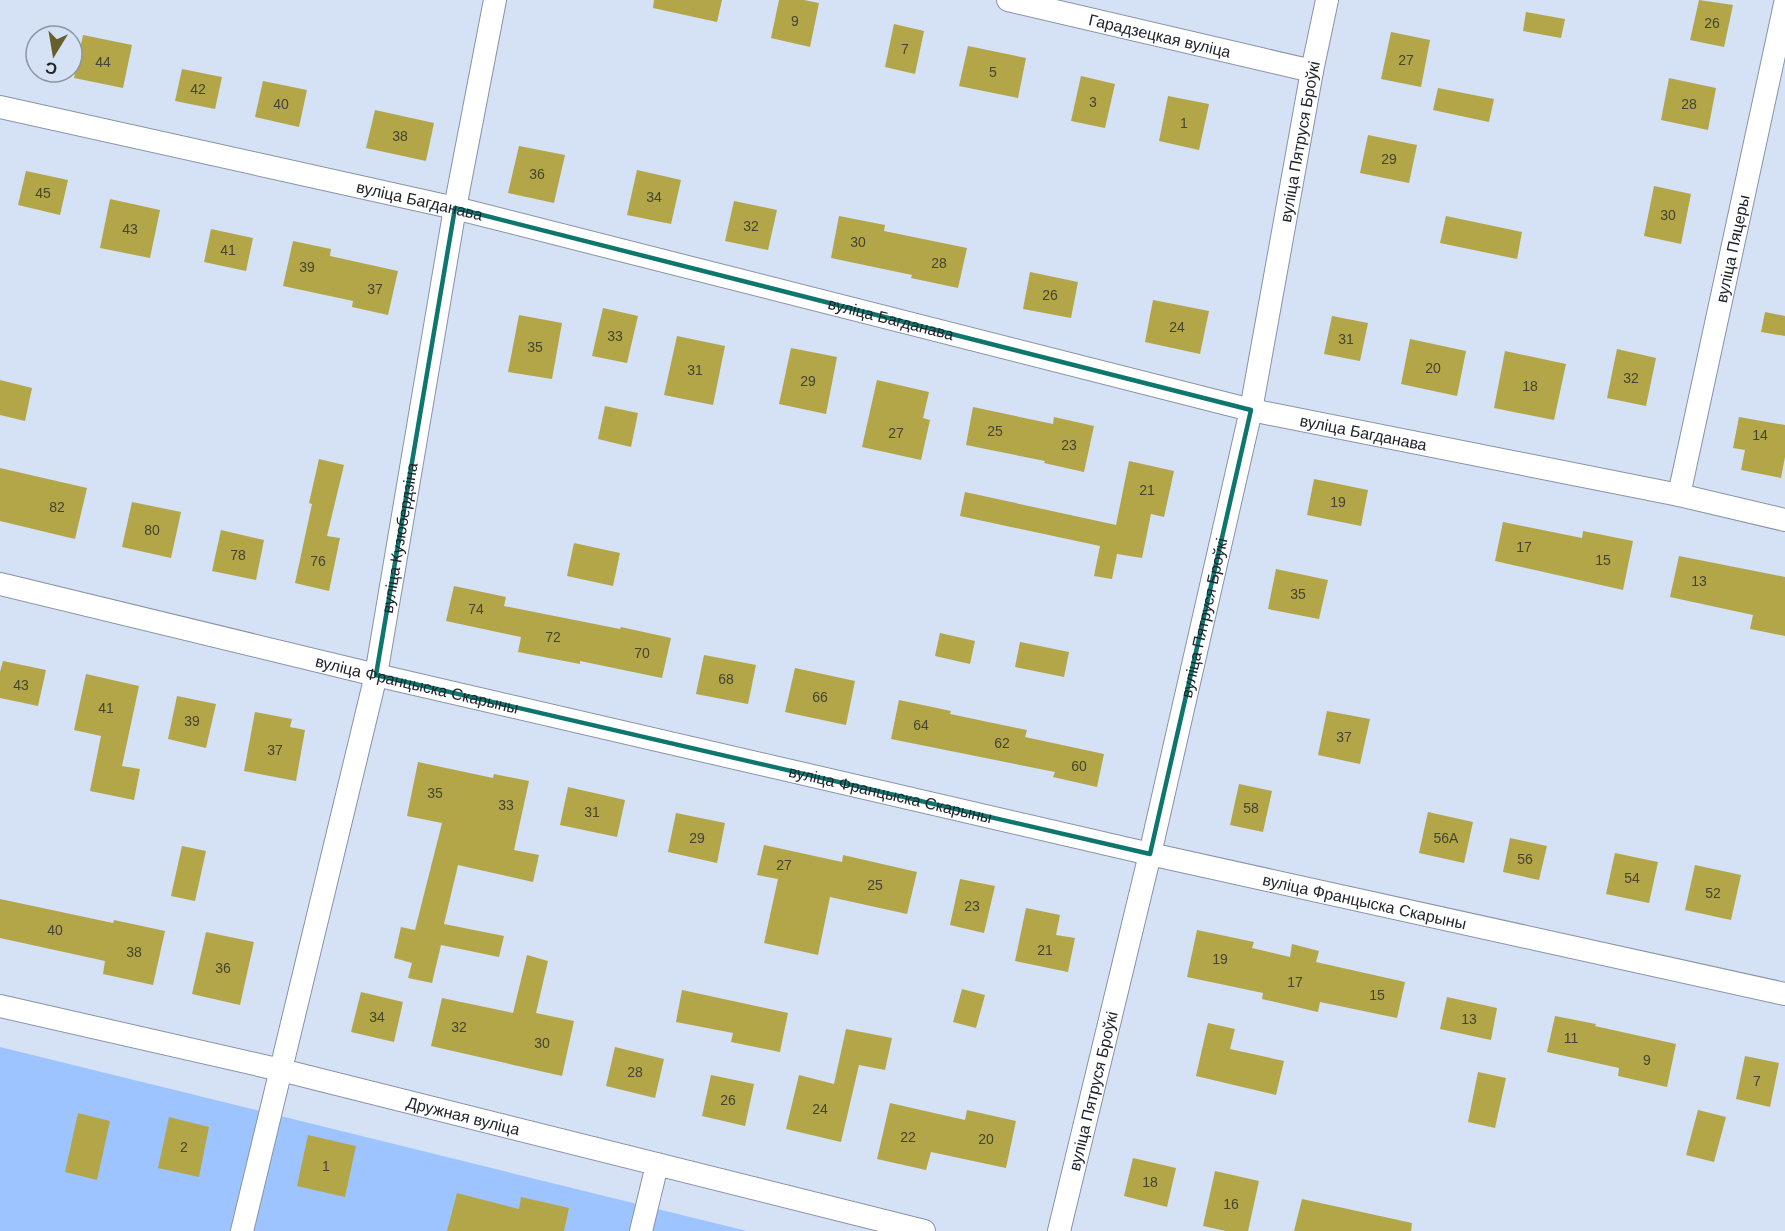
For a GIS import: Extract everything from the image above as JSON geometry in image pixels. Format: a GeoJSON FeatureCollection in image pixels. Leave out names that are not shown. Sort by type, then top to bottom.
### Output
{"type":"FeatureCollection","features":[{"type":"Feature","properties":{"kind":"street","name":"вуліца Кузюбердзіна"},"geometry":{"type":"LineString","coordinates":[[242,1231],[376,675],[455,208],[495,0]]}},
{"type":"Feature","properties":{"kind":"street","name":"Гарадзецкая вуліца"},"geometry":{"type":"LineString","coordinates":[[1008,0],[1312,71]]}},
{"type":"Feature","properties":{"kind":"street","name":"вуліца Пятруся Броўкі"},"geometry":{"type":"LineString","coordinates":[[1059,1231],[1150,854],[1251,410],[1312,71],[1327,0]]}},
{"type":"Feature","properties":{"kind":"street","name":"вуліца Пяцеры"},"geometry":{"type":"LineString","coordinates":[[1679,495],[1785,4]]}},
{"type":"Feature","properties":{"kind":"street","name":"вуліца Багданава"},"geometry":{"type":"LineString","coordinates":[[0,107],[455,208],[1251,410],[1679,495],[1785,520]]}},
{"type":"Feature","properties":{"kind":"street","name":"вуліца Францыска Скарыны"},"geometry":{"type":"LineString","coordinates":[[0,584],[376,675],[1150,854],[1785,994]]}},
{"type":"Feature","properties":{"kind":"street","name":"Дружная вуліца"},"geometry":{"type":"LineString","coordinates":[[0,1006],[281,1070],[924,1231]]}},
{"type":"Feature","properties":{"kind":"street"},"geometry":{"type":"LineString","coordinates":[[641,1231],[657,1165]]}},
{"type":"Feature","properties":{"kind":"highlighted area"},"geometry":{"type":"Polygon","coordinates":[[[455,208],[1251,410],[1150,854],[376,675],[455,208]]]}},
{"type":"Feature","properties":{"kind":"shaded area"},"geometry":{"type":"Polygon","coordinates":[[[0,1047],[747,1231],[0,1231],[0,1047]]]}},
{"type":"Feature","properties":{"kind":"building"},"geometry":{"type":"Polygon","coordinates":[[[654,0],[722,0],[717,22],[653,8],[654,0]]]}},
{"type":"Feature","properties":{"kind":"building"},"geometry":{"type":"Polygon","coordinates":[[[779,0],[804,0],[819,3],[810,47],[771,38],[779,0]]]}},
{"type":"Feature","properties":{"kind":"building"},"geometry":{"type":"Polygon","coordinates":[[[1699,0],[1733,5],[1724,47],[1690,40],[1699,0]]]}},
{"type":"Feature","properties":{"kind":"building"},"geometry":{"type":"Polygon","coordinates":[[[1526,12],[1565,19],[1561,38],[1523,31],[1526,12]]]}},
{"type":"Feature","properties":{"kind":"building"},"geometry":{"type":"Polygon","coordinates":[[[894,24],[924,31],[915,74],[885,67],[894,24]]]}},
{"type":"Feature","properties":{"kind":"building"},"geometry":{"type":"Polygon","coordinates":[[[1391,32],[1430,40],[1421,87],[1381,79],[1391,32]]]}},
{"type":"Feature","properties":{"kind":"building"},"geometry":{"type":"Polygon","coordinates":[[[84,35],[132,45],[123,88],[84,80],[84,35]]]}},
{"type":"Feature","properties":{"kind":"building"},"geometry":{"type":"Polygon","coordinates":[[[968,46],[1026,58],[1018,98],[959,86],[968,46]]]}},
{"type":"Feature","properties":{"kind":"building"},"geometry":{"type":"Polygon","coordinates":[[[182,69],[222,77],[215,109],[175,101],[182,69]]]}},
{"type":"Feature","properties":{"kind":"building"},"geometry":{"type":"Polygon","coordinates":[[[1081,76],[1115,84],[1105,128],[1071,121],[1081,76]]]}},
{"type":"Feature","properties":{"kind":"building"},"geometry":{"type":"Polygon","coordinates":[[[1669,78],[1716,88],[1708,130],[1661,120],[1669,78]]]}},
{"type":"Feature","properties":{"kind":"building"},"geometry":{"type":"Polygon","coordinates":[[[263,81],[307,90],[299,127],[255,117],[263,81]]]}},
{"type":"Feature","properties":{"kind":"building"},"geometry":{"type":"Polygon","coordinates":[[[1438,88],[1494,99],[1489,122],[1433,110],[1438,88]]]}},
{"type":"Feature","properties":{"kind":"building"},"geometry":{"type":"Polygon","coordinates":[[[1168,96],[1209,104],[1199,150],[1159,141],[1168,96]]]}},
{"type":"Feature","properties":{"kind":"building"},"geometry":{"type":"Polygon","coordinates":[[[375,110],[434,123],[426,161],[366,148],[375,110]]]}},
{"type":"Feature","properties":{"kind":"building"},"geometry":{"type":"Polygon","coordinates":[[[1368,135],[1417,145],[1409,183],[1360,173],[1368,135]]]}},
{"type":"Feature","properties":{"kind":"building"},"geometry":{"type":"Polygon","coordinates":[[[519,146],[565,155],[554,203],[508,193],[519,146]]]}},
{"type":"Feature","properties":{"kind":"building"},"geometry":{"type":"Polygon","coordinates":[[[637,170],[681,180],[671,224],[627,215],[637,170]]]}},
{"type":"Feature","properties":{"kind":"building"},"geometry":{"type":"Polygon","coordinates":[[[26,171],[68,180],[60,215],[18,205],[26,171]]]}},
{"type":"Feature","properties":{"kind":"building"},"geometry":{"type":"Polygon","coordinates":[[[1654,186],[1691,194],[1681,244],[1644,236],[1654,186]]]}},
{"type":"Feature","properties":{"kind":"building"},"geometry":{"type":"Polygon","coordinates":[[[110,199],[160,210],[150,258],[100,248],[110,199]]]}},
{"type":"Feature","properties":{"kind":"building"},"geometry":{"type":"Polygon","coordinates":[[[734,201],[777,210],[768,250],[725,241],[734,201]]]}},
{"type":"Feature","properties":{"kind":"building"},"geometry":{"type":"Polygon","coordinates":[[[839,216],[885,225],[884,231],[967,248],[958,288],[911,278],[912,275],[831,258],[839,216]]]}},
{"type":"Feature","properties":{"kind":"building"},"geometry":{"type":"Polygon","coordinates":[[[1446,216],[1522,232],[1517,259],[1440,243],[1446,216]]]}},
{"type":"Feature","properties":{"kind":"building"},"geometry":{"type":"Polygon","coordinates":[[[211,229],[253,238],[246,271],[204,262],[211,229]]]}},
{"type":"Feature","properties":{"kind":"building"},"geometry":{"type":"Polygon","coordinates":[[[293,241],[331,249],[330,256],[398,271],[388,315],[352,307],[353,301],[283,286],[293,241]]]}},
{"type":"Feature","properties":{"kind":"building"},"geometry":{"type":"Polygon","coordinates":[[[1030,272],[1078,282],[1071,318],[1023,309],[1030,272]]]}},
{"type":"Feature","properties":{"kind":"building"},"geometry":{"type":"Polygon","coordinates":[[[1153,300],[1209,311],[1200,354],[1145,342],[1153,300]]]}},
{"type":"Feature","properties":{"kind":"building"},"geometry":{"type":"Polygon","coordinates":[[[603,308],[638,316],[627,363],[592,356],[603,308]]]}},
{"type":"Feature","properties":{"kind":"building"},"geometry":{"type":"Polygon","coordinates":[[[1765,312],[1785,316],[1785,336],[1761,332],[1765,312]]]}},
{"type":"Feature","properties":{"kind":"building"},"geometry":{"type":"Polygon","coordinates":[[[519,315],[562,323],[552,379],[508,372],[519,315]]]}},
{"type":"Feature","properties":{"kind":"building"},"geometry":{"type":"Polygon","coordinates":[[[1332,316],[1368,323],[1360,361],[1324,354],[1332,316]]]}},
{"type":"Feature","properties":{"kind":"building"},"geometry":{"type":"Polygon","coordinates":[[[677,336],[725,346],[713,405],[664,395],[677,336]]]}},
{"type":"Feature","properties":{"kind":"building"},"geometry":{"type":"Polygon","coordinates":[[[1410,339],[1466,351],[1457,396],[1401,384],[1410,339]]]}},
{"type":"Feature","properties":{"kind":"building"},"geometry":{"type":"Polygon","coordinates":[[[791,348],[837,357],[826,414],[779,404],[791,348]]]}},
{"type":"Feature","properties":{"kind":"building"},"geometry":{"type":"Polygon","coordinates":[[[1617,349],[1656,358],[1646,406],[1607,398],[1617,349]]]}},
{"type":"Feature","properties":{"kind":"building"},"geometry":{"type":"Polygon","coordinates":[[[1505,351],[1566,364],[1554,420],[1494,408],[1505,351]]]}},
{"type":"Feature","properties":{"kind":"building"},"geometry":{"type":"Polygon","coordinates":[[[0,380],[32,388],[25,421],[0,415],[0,380]]]}},
{"type":"Feature","properties":{"kind":"building"},"geometry":{"type":"Polygon","coordinates":[[[877,380],[929,392],[923,418],[930,420],[921,460],[862,447],[877,380]]]}},
{"type":"Feature","properties":{"kind":"building"},"geometry":{"type":"Polygon","coordinates":[[[605,406],[638,413],[631,447],[598,439],[605,406]]]}},
{"type":"Feature","properties":{"kind":"building"},"geometry":{"type":"Polygon","coordinates":[[[973,407],[1053,424],[1054,417],[1094,426],[1084,472],[1044,463],[1045,461],[966,445],[973,407]]]}},
{"type":"Feature","properties":{"kind":"building"},"geometry":{"type":"Polygon","coordinates":[[[1739,417],[1785,425],[1785,457],[1781,478],[1741,470],[1745,450],[1733,448],[1739,417]]]}},
{"type":"Feature","properties":{"kind":"building"},"geometry":{"type":"Polygon","coordinates":[[[319,459],[344,465],[327,536],[340,538],[329,591],[295,583],[319,459]]]}},
{"type":"Feature","properties":{"kind":"building"},"geometry":{"type":"Polygon","coordinates":[[[1129,461],[1174,471],[1164,517],[1151,514],[1142,558],[1117,554],[1112,579],[1094,576],[1100,546],[960,516],[965,492],[1116,525],[1129,461]]]}},
{"type":"Feature","properties":{"kind":"building"},"geometry":{"type":"Polygon","coordinates":[[[0,468],[87,488],[75,539],[0,521],[0,468]]]}},
{"type":"Feature","properties":{"kind":"building"},"geometry":{"type":"Polygon","coordinates":[[[1314,479],[1368,490],[1361,526],[1307,515],[1314,479]]]}},
{"type":"Feature","properties":{"kind":"building"},"geometry":{"type":"Polygon","coordinates":[[[132,502],[181,512],[171,558],[122,547],[132,502]]]}},
{"type":"Feature","properties":{"kind":"building"},"geometry":{"type":"Polygon","coordinates":[[[1503,522],[1582,538],[1583,531],[1633,541],[1623,590],[1495,561],[1503,522]]]}},
{"type":"Feature","properties":{"kind":"building"},"geometry":{"type":"Polygon","coordinates":[[[221,530],[264,540],[256,580],[212,571],[221,530]]]}},
{"type":"Feature","properties":{"kind":"building"},"geometry":{"type":"Polygon","coordinates":[[[574,543],[620,553],[613,586],[567,576],[574,543]]]}},
{"type":"Feature","properties":{"kind":"building"},"geometry":{"type":"Polygon","coordinates":[[[1679,556],[1785,577],[1785,636],[1750,629],[1753,615],[1670,597],[1679,556]]]}},
{"type":"Feature","properties":{"kind":"building"},"geometry":{"type":"Polygon","coordinates":[[[1276,569],[1328,580],[1319,619],[1268,609],[1276,569]]]}},
{"type":"Feature","properties":{"kind":"building"},"geometry":{"type":"Polygon","coordinates":[[[454,586],[506,597],[504,606],[671,638],[662,678],[580,661],[580,664],[518,652],[521,637],[446,621],[454,586]]]}},
{"type":"Feature","properties":{"kind":"building"},"geometry":{"type":"Polygon","coordinates":[[[940,633],[975,641],[970,664],[935,656],[940,633]]]}},
{"type":"Feature","properties":{"kind":"building"},"geometry":{"type":"Polygon","coordinates":[[[1020,642],[1069,652],[1064,677],[1015,667],[1020,642]]]}},
{"type":"Feature","properties":{"kind":"building"},"geometry":{"type":"Polygon","coordinates":[[[704,655],[756,665],[748,704],[696,694],[704,655]]]}},
{"type":"Feature","properties":{"kind":"building"},"geometry":{"type":"Polygon","coordinates":[[[3,661],[46,670],[38,706],[0,698],[0,672],[3,661]]]}},
{"type":"Feature","properties":{"kind":"building"},"geometry":{"type":"Polygon","coordinates":[[[795,668],[855,681],[846,725],[785,712],[795,668]]]}},
{"type":"Feature","properties":{"kind":"building"},"geometry":{"type":"Polygon","coordinates":[[[86,674],[139,686],[122,766],[140,769],[134,800],[90,791],[101,736],[74,730],[86,674]]]}},
{"type":"Feature","properties":{"kind":"building"},"geometry":{"type":"Polygon","coordinates":[[[177,696],[216,704],[206,748],[168,739],[177,696]]]}},
{"type":"Feature","properties":{"kind":"building"},"geometry":{"type":"Polygon","coordinates":[[[899,700],[951,711],[950,714],[1027,730],[1025,737],[1104,754],[1097,787],[1053,777],[1055,772],[891,739],[899,700]]]}},
{"type":"Feature","properties":{"kind":"building"},"geometry":{"type":"Polygon","coordinates":[[[1327,711],[1370,719],[1360,764],[1318,755],[1327,711]]]}},
{"type":"Feature","properties":{"kind":"building"},"geometry":{"type":"Polygon","coordinates":[[[255,712],[292,719],[290,727],[305,730],[296,781],[244,771],[255,712]]]}},
{"type":"Feature","properties":{"kind":"building"},"geometry":{"type":"Polygon","coordinates":[[[418,762],[493,778],[494,774],[529,781],[514,850],[539,855],[533,882],[458,865],[444,924],[504,936],[499,957],[441,945],[432,983],[408,978],[412,963],[394,958],[401,927],[415,930],[442,823],[407,816],[418,762]]]}},
{"type":"Feature","properties":{"kind":"building"},"geometry":{"type":"Polygon","coordinates":[[[1239,784],[1272,791],[1263,832],[1230,825],[1239,784]]]}},
{"type":"Feature","properties":{"kind":"building"},"geometry":{"type":"Polygon","coordinates":[[[568,787],[625,800],[617,837],[560,825],[568,787]]]}},
{"type":"Feature","properties":{"kind":"building"},"geometry":{"type":"Polygon","coordinates":[[[1428,812],[1473,822],[1464,863],[1419,853],[1428,812]]]}},
{"type":"Feature","properties":{"kind":"building"},"geometry":{"type":"Polygon","coordinates":[[[676,813],[725,823],[717,863],[668,852],[676,813]]]}},
{"type":"Feature","properties":{"kind":"building"},"geometry":{"type":"Polygon","coordinates":[[[1510,838],[1547,846],[1539,880],[1503,872],[1510,838]]]}},
{"type":"Feature","properties":{"kind":"building"},"geometry":{"type":"Polygon","coordinates":[[[764,845],[842,862],[843,855],[917,872],[907,914],[830,897],[818,955],[764,943],[778,879],[757,875],[764,845]]]}},
{"type":"Feature","properties":{"kind":"building"},"geometry":{"type":"Polygon","coordinates":[[[182,846],[206,851],[195,901],[171,896],[182,846]]]}},
{"type":"Feature","properties":{"kind":"building"},"geometry":{"type":"Polygon","coordinates":[[[1615,853],[1658,862],[1649,903],[1606,894],[1615,853]]]}},
{"type":"Feature","properties":{"kind":"building"},"geometry":{"type":"Polygon","coordinates":[[[1695,865],[1741,875],[1731,920],[1685,910],[1695,865]]]}},
{"type":"Feature","properties":{"kind":"building"},"geometry":{"type":"Polygon","coordinates":[[[960,879],[995,886],[984,933],[950,925],[960,879]]]}},
{"type":"Feature","properties":{"kind":"building"},"geometry":{"type":"Polygon","coordinates":[[[0,899],[113,923],[114,920],[165,931],[153,985],[103,974],[105,961],[0,938],[0,899]]]}},
{"type":"Feature","properties":{"kind":"building"},"geometry":{"type":"Polygon","coordinates":[[[1026,908],[1060,915],[1056,935],[1075,938],[1068,972],[1015,961],[1026,908]]]}},
{"type":"Feature","properties":{"kind":"building"},"geometry":{"type":"Polygon","coordinates":[[[1197,930],[1254,942],[1252,948],[1290,957],[1292,944],[1319,951],[1316,962],[1405,982],[1397,1018],[1320,1002],[1318,1012],[1262,999],[1263,993],[1187,977],[1197,930]]]}},
{"type":"Feature","properties":{"kind":"building"},"geometry":{"type":"Polygon","coordinates":[[[206,932],[254,942],[240,1005],[192,994],[206,932]]]}},
{"type":"Feature","properties":{"kind":"building"},"geometry":{"type":"Polygon","coordinates":[[[527,955],[548,961],[536,1013],[574,1021],[562,1076],[431,1046],[442,998],[513,1013],[527,955]]]}},
{"type":"Feature","properties":{"kind":"building"},"geometry":{"type":"Polygon","coordinates":[[[962,989],[985,995],[976,1028],[953,1022],[962,989]]]}},
{"type":"Feature","properties":{"kind":"building"},"geometry":{"type":"Polygon","coordinates":[[[682,990],[788,1013],[780,1052],[731,1042],[733,1033],[676,1022],[682,990]]]}},
{"type":"Feature","properties":{"kind":"building"},"geometry":{"type":"Polygon","coordinates":[[[361,992],[403,1002],[394,1042],[351,1032],[361,992]]]}},
{"type":"Feature","properties":{"kind":"building"},"geometry":{"type":"Polygon","coordinates":[[[1447,997],[1497,1008],[1491,1040],[1440,1029],[1447,997]]]}},
{"type":"Feature","properties":{"kind":"building"},"geometry":{"type":"Polygon","coordinates":[[[1555,1016],[1676,1044],[1667,1087],[1618,1076],[1619,1068],[1547,1052],[1555,1016]]]}},
{"type":"Feature","properties":{"kind":"building"},"geometry":{"type":"Polygon","coordinates":[[[1208,1023],[1235,1029],[1230,1049],[1284,1061],[1276,1095],[1196,1076],[1208,1023]]]}},
{"type":"Feature","properties":{"kind":"building"},"geometry":{"type":"Polygon","coordinates":[[[846,1029],[892,1038],[885,1070],[859,1065],[841,1142],[786,1129],[799,1075],[834,1084],[846,1029]]]}},
{"type":"Feature","properties":{"kind":"building"},"geometry":{"type":"Polygon","coordinates":[[[615,1047],[664,1059],[655,1098],[606,1086],[615,1047]]]}},
{"type":"Feature","properties":{"kind":"building"},"geometry":{"type":"Polygon","coordinates":[[[1745,1056],[1779,1063],[1770,1107],[1736,1099],[1745,1056]]]}},
{"type":"Feature","properties":{"kind":"building"},"geometry":{"type":"Polygon","coordinates":[[[1478,1072],[1506,1078],[1495,1128],[1468,1122],[1478,1072]]]}},
{"type":"Feature","properties":{"kind":"building"},"geometry":{"type":"Polygon","coordinates":[[[711,1075],[754,1084],[745,1126],[702,1116],[711,1075]]]}},
{"type":"Feature","properties":{"kind":"building"},"geometry":{"type":"Polygon","coordinates":[[[890,1103],[965,1120],[967,1110],[1016,1121],[1006,1168],[931,1152],[926,1170],[877,1159],[890,1103]]]}},
{"type":"Feature","properties":{"kind":"building"},"geometry":{"type":"Polygon","coordinates":[[[1698,1110],[1726,1117],[1714,1162],[1686,1155],[1698,1110]]]}},
{"type":"Feature","properties":{"kind":"building"},"geometry":{"type":"Polygon","coordinates":[[[78,1113],[110,1121],[97,1180],[65,1172],[78,1113]]]}},
{"type":"Feature","properties":{"kind":"building"},"geometry":{"type":"Polygon","coordinates":[[[169,1117],[209,1127],[199,1177],[158,1168],[169,1117]]]}},
{"type":"Feature","properties":{"kind":"building"},"geometry":{"type":"Polygon","coordinates":[[[308,1135],[356,1146],[345,1197],[297,1186],[308,1135]]]}},
{"type":"Feature","properties":{"kind":"building"},"geometry":{"type":"Polygon","coordinates":[[[1133,1158],[1176,1168],[1167,1207],[1124,1196],[1133,1158]]]}},
{"type":"Feature","properties":{"kind":"building"},"geometry":{"type":"Polygon","coordinates":[[[1215,1171],[1259,1181],[1248,1231],[1226,1231],[1203,1226],[1215,1171]]]}},
{"type":"Feature","properties":{"kind":"building"},"geometry":{"type":"Polygon","coordinates":[[[457,1193],[519,1209],[521,1197],[569,1208],[564,1231],[447,1231],[457,1193]]]}},
{"type":"Feature","properties":{"kind":"building"},"geometry":{"type":"Polygon","coordinates":[[[1302,1199],[1412,1223],[1411,1231],[1294,1231],[1302,1199]]]}}]}
